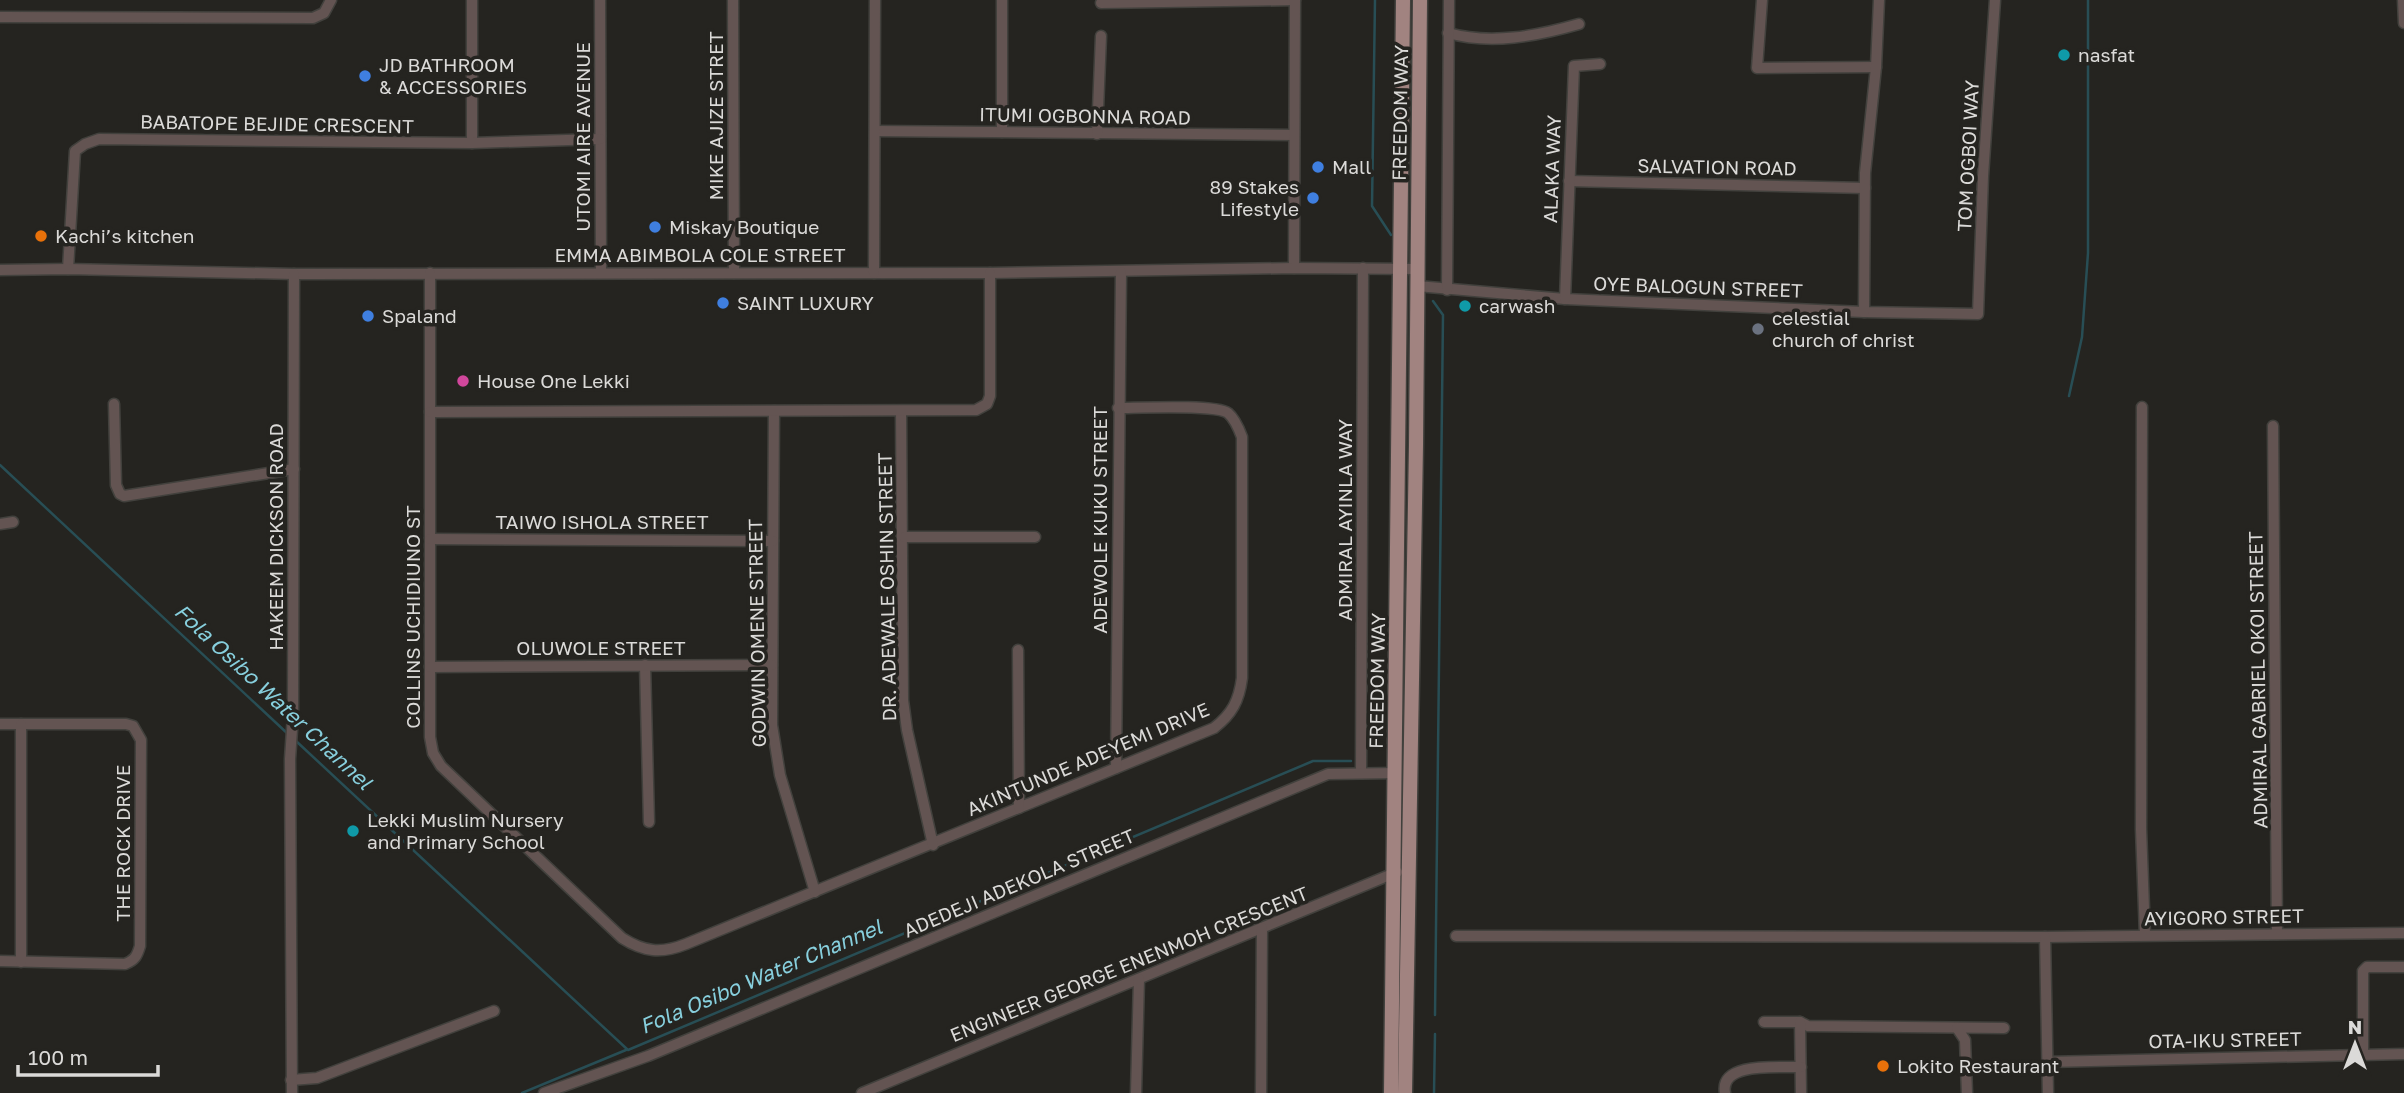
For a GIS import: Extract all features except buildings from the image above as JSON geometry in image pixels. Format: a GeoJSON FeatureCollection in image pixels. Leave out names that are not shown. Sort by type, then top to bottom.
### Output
{"type":"FeatureCollection","features":[{"type":"Feature","properties":{"kind":"main road","name":"FREEDOM WAY"},"geometry":{"type":"LineString","coordinates":[[1391,1093],[1403,0]]}},
{"type":"Feature","properties":{"kind":"main road","name":"FREEDOM WAY"},"geometry":{"type":"LineString","coordinates":[[1405,1093],[1420,0]]}},
{"type":"Feature","properties":{"kind":"street"},"geometry":{"type":"LineString","coordinates":[[0,17],[313,18],[324,13],[331,0]]}},
{"type":"Feature","properties":{"kind":"street"},"geometry":{"type":"LineString","coordinates":[[472,0],[472,143]]}},
{"type":"Feature","properties":{"kind":"street","name":"UTOMI AIRE AVENUE"},"geometry":{"type":"LineString","coordinates":[[600,0],[601,273]]}},
{"type":"Feature","properties":{"kind":"street","name":"MIKE AJIZE STRET"},"geometry":{"type":"LineString","coordinates":[[733,0],[734,273]]}},
{"type":"Feature","properties":{"kind":"street"},"geometry":{"type":"LineString","coordinates":[[874,0],[874,273]]}},
{"type":"Feature","properties":{"kind":"street"},"geometry":{"type":"LineString","coordinates":[[1002,0],[1002,132]]}},
{"type":"Feature","properties":{"kind":"street"},"geometry":{"type":"LineString","coordinates":[[1101,3],[1295,0],[1294,268]]}},
{"type":"Feature","properties":{"kind":"street"},"geometry":{"type":"LineString","coordinates":[[1447,290],[1449,0]]}},
{"type":"Feature","properties":{"kind":"street"},"geometry":{"type":"LineString","coordinates":[[1762,0],[1757,68],[1875,67]]}},
{"type":"Feature","properties":{"kind":"street"},"geometry":{"type":"LineString","coordinates":[[1864,312],[1865,173],[1879,0]]}},
{"type":"Feature","properties":{"kind":"street","name":"TOM OGBOI WAY"},"geometry":{"type":"LineString","coordinates":[[1978,314],[1983,176],[1996,0]]}},
{"type":"Feature","properties":{"kind":"street"},"geometry":{"type":"LineString","coordinates":[[2403,0],[2404,23]]}},
{"type":"Feature","properties":{"kind":"street"},"geometry":{"type":"LineString","coordinates":[[1448,33],[1480,38],[1508,38],[1579,24]]}},
{"type":"Feature","properties":{"kind":"street"},"geometry":{"type":"LineString","coordinates":[[1097,134],[1101,36]]}},
{"type":"Feature","properties":{"kind":"street","name":"ALAKA WAY"},"geometry":{"type":"LineString","coordinates":[[1565,299],[1574,66],[1600,64]]}},
{"type":"Feature","properties":{"kind":"street","name":"ITUMI OGBONNA ROAD"},"geometry":{"type":"LineString","coordinates":[[875,131],[1294,135]]}},
{"type":"Feature","properties":{"kind":"street","name":"BABATOPE BEJIDE CRESCENT"},"geometry":{"type":"LineString","coordinates":[[68,270],[75,151],[99,139],[472,143],[600,139]]}},
{"type":"Feature","properties":{"kind":"street","name":"SALVATION ROAD"},"geometry":{"type":"LineString","coordinates":[[1569,181],[1865,188]]}},
{"type":"Feature","properties":{"kind":"street","name":"ADMIRAL AYINLA WAY"},"geometry":{"type":"LineString","coordinates":[[1361,772],[1363,268]]}},
{"type":"Feature","properties":{"kind":"street"},"geometry":{"type":"LineString","coordinates":[[1400,268],[1417,269]]}},
{"type":"Feature","properties":{"kind":"street","name":"EMMA ABIMBOLA COLE STREET"},"geometry":{"type":"LineString","coordinates":[[0,270],[294,274],[990,273],[1400,268]]}},
{"type":"Feature","properties":{"kind":"street","name":"ADEWOLE KUKU STREET"},"geometry":{"type":"LineString","coordinates":[[1116,768],[1121,271]]}},
{"type":"Feature","properties":{"kind":"street","name":"COLLINS UCHIDIUNO ST"},"geometry":{"type":"LineString","coordinates":[[430,273],[430,737],[433,753],[441,766],[622,937],[647,950]]}},
{"type":"Feature","properties":{"kind":"street"},"geometry":{"type":"LineString","coordinates":[[430,412],[976,410],[987,404],[990,396],[990,273]]}},
{"type":"Feature","properties":{"kind":"street","name":"HAKEEM DICKSON ROAD"},"geometry":{"type":"LineString","coordinates":[[292,1093],[290,759],[293,715],[294,274]]}},
{"type":"Feature","properties":{"kind":"street","name":"OYE BALOGUN STREET"},"geometry":{"type":"LineString","coordinates":[[1417,286],[1565,299],[1864,312],[1978,314]]}},
{"type":"Feature","properties":{"kind":"street"},"geometry":{"type":"LineString","coordinates":[[114,404],[116,485],[124,496],[294,469]]}},
{"type":"Feature","properties":{"kind":"street"},"geometry":{"type":"LineString","coordinates":[[2142,407],[2141,829],[2145,936]]}},
{"type":"Feature","properties":{"kind":"street","name":"AKINTUNDE ADEYEMI DRIVE"},"geometry":{"type":"LineString","coordinates":[[647,950],[671,950],[933,845],[1213,728],[1234,708],[1240,693],[1241,678],[1241,437],[1238,427],[1230,414],[1214,409],[1118,408]]}},
{"type":"Feature","properties":{"kind":"street","name":"GODWIN OMENE STREET"},"geometry":{"type":"LineString","coordinates":[[774,411],[772,665],[775,751],[815,892]]}},
{"type":"Feature","properties":{"kind":"street","name":"DR. ADEWALE OSHIN STREET"},"geometry":{"type":"LineString","coordinates":[[901,411],[904,537],[903,700],[907,730],[933,845]]}},
{"type":"Feature","properties":{"kind":"street","name":"ADMIRAL GABRIEL OKOI STREET"},"geometry":{"type":"LineString","coordinates":[[2273,426],[2277,934]]}},
{"type":"Feature","properties":{"kind":"street"},"geometry":{"type":"LineString","coordinates":[[0,524],[13,522]]}},
{"type":"Feature","properties":{"kind":"street"},"geometry":{"type":"LineString","coordinates":[[904,537],[1035,537]]}},
{"type":"Feature","properties":{"kind":"street","name":"TAIWO ISHOLA STREET"},"geometry":{"type":"LineString","coordinates":[[430,539],[773,541]]}},
{"type":"Feature","properties":{"kind":"street"},"geometry":{"type":"LineString","coordinates":[[1018,650],[1019,808]]}},
{"type":"Feature","properties":{"kind":"street"},"geometry":{"type":"LineString","coordinates":[[645,665],[649,821]]}},
{"type":"Feature","properties":{"kind":"street","name":"OLUWOLE STREET"},"geometry":{"type":"LineString","coordinates":[[430,667],[772,665]]}},
{"type":"Feature","properties":{"kind":"street","name":"THE ROCK DRIVE"},"geometry":{"type":"LineString","coordinates":[[0,724],[126,724],[133,726],[141,740],[140,946],[137,956],[125,964],[0,961]]}},
{"type":"Feature","properties":{"kind":"street"},"geometry":{"type":"LineString","coordinates":[[21,724],[21,962]]}},
{"type":"Feature","properties":{"kind":"street","name":"ADEDEJI ADEKOLA STREET"},"geometry":{"type":"LineString","coordinates":[[544,1093],[648,1056],[1328,774],[1395,773]]}},
{"type":"Feature","properties":{"kind":"street","name":"ENGINEER GEORGE ENENMOH CRESCENT"},"geometry":{"type":"LineString","coordinates":[[867,1092],[1392,875],[1408,866]]}},
{"type":"Feature","properties":{"kind":"street"},"geometry":{"type":"LineString","coordinates":[[1261,1093],[1262,928]]}},
{"type":"Feature","properties":{"kind":"street","name":"AYIGORO STREET"},"geometry":{"type":"LineString","coordinates":[[1456,936],[2045,937],[2404,933]]}},
{"type":"Feature","properties":{"kind":"street"},"geometry":{"type":"LineString","coordinates":[[2045,937],[2048,1093]]}},
{"type":"Feature","properties":{"kind":"street"},"geometry":{"type":"LineString","coordinates":[[2363,1054],[2362,971],[2367,967],[2404,967]]}},
{"type":"Feature","properties":{"kind":"street"},"geometry":{"type":"LineString","coordinates":[[1136,1093],[1139,979]]}},
{"type":"Feature","properties":{"kind":"street"},"geometry":{"type":"LineString","coordinates":[[291,1080],[317,1078],[494,1011]]}},
{"type":"Feature","properties":{"kind":"street"},"geometry":{"type":"LineString","coordinates":[[1765,1022],[1800,1022],[1808,1026],[2004,1028]]}},
{"type":"Feature","properties":{"kind":"street"},"geometry":{"type":"LineString","coordinates":[[1800,1022],[1801,1093]]}},
{"type":"Feature","properties":{"kind":"street"},"geometry":{"type":"LineString","coordinates":[[1957,1028],[1965,1040],[1967,1093]]}},
{"type":"Feature","properties":{"kind":"street","name":"OTA-IKU STREET"},"geometry":{"type":"LineString","coordinates":[[2047,1062],[2404,1054]]}},
{"type":"Feature","properties":{"kind":"street"},"geometry":{"type":"LineString","coordinates":[[1725,1093],[1727,1077],[1732,1073],[1746,1069],[1801,1067]]}},
{"type":"Feature","properties":{"kind":"waterway"},"geometry":{"type":"LineString","coordinates":[[1375,0],[1372,206],[1391,235]]}},
{"type":"Feature","properties":{"kind":"waterway"},"geometry":{"type":"LineString","coordinates":[[2069,396],[2082,337],[2088,253],[2088,0]]}},
{"type":"Feature","properties":{"kind":"waterway"},"geometry":{"type":"LineString","coordinates":[[1433,301],[1443,315],[1435,1015]]}},
{"type":"Feature","properties":{"kind":"waterway","name":"Fola Osibo Water Channel"},"geometry":{"type":"LineString","coordinates":[[0,465],[288,734]]}},
{"type":"Feature","properties":{"kind":"waterway","name":"Fola Osibo Water Channel"},"geometry":{"type":"LineString","coordinates":[[296,741],[628,1050],[1313,761],[1351,761]]}},
{"type":"Feature","properties":{"kind":"waterway"},"geometry":{"type":"LineString","coordinates":[[1434,1093],[1435,1034]]}},
{"type":"Feature","properties":{"kind":"waterway"},"geometry":{"type":"LineString","coordinates":[[522,1093],[626,1050]]}},
{"type":"Feature","properties":{"kind":"place","name":"nasfat"},"geometry":{"type":"Point","coordinates":[2064,55]}},
{"type":"Feature","properties":{"kind":"place","name":"JD BATHROOM & ACCESSORIES"},"geometry":{"type":"Point","coordinates":[365,76]}},
{"type":"Feature","properties":{"kind":"place","name":"Mall"},"geometry":{"type":"Point","coordinates":[1318,167]}},
{"type":"Feature","properties":{"kind":"place","name":"89 Stakes Lifestyle"},"geometry":{"type":"Point","coordinates":[1313,198]}},
{"type":"Feature","properties":{"kind":"place","name":"Miskay Boutique"},"geometry":{"type":"Point","coordinates":[655,227]}},
{"type":"Feature","properties":{"kind":"place","name":"Kachi’s kitchen"},"geometry":{"type":"Point","coordinates":[41,236]}},
{"type":"Feature","properties":{"kind":"place","name":"SAINT LUXURY"},"geometry":{"type":"Point","coordinates":[723,303]}},
{"type":"Feature","properties":{"kind":"place","name":"carwash"},"geometry":{"type":"Point","coordinates":[1465,306]}},
{"type":"Feature","properties":{"kind":"place","name":"Spaland"},"geometry":{"type":"Point","coordinates":[368,316]}},
{"type":"Feature","properties":{"kind":"place","name":"celestial church of christ"},"geometry":{"type":"Point","coordinates":[1758,329]}},
{"type":"Feature","properties":{"kind":"place","name":"House One Lekki"},"geometry":{"type":"Point","coordinates":[463,381]}},
{"type":"Feature","properties":{"kind":"place","name":"Lekki Muslim Nursery and Primary School"},"geometry":{"type":"Point","coordinates":[353,831]}},
{"type":"Feature","properties":{"kind":"place","name":"Lokito Restaurant"},"geometry":{"type":"Point","coordinates":[1883,1066]}}]}
